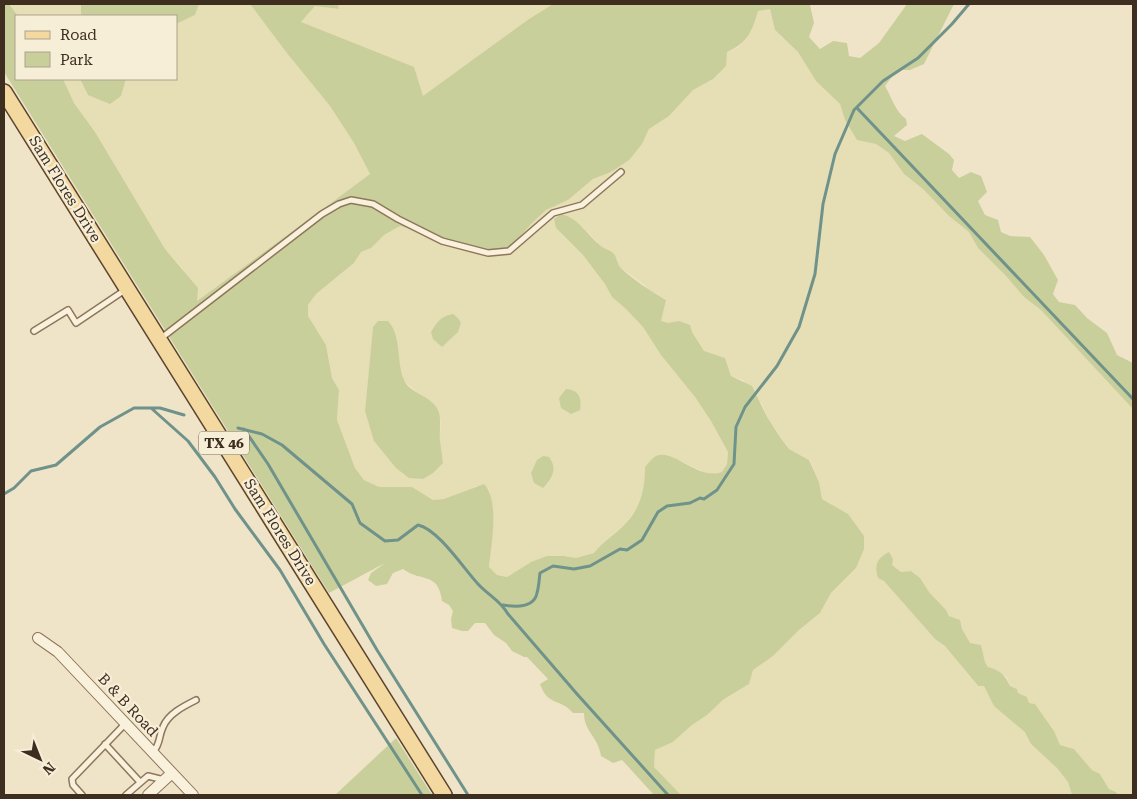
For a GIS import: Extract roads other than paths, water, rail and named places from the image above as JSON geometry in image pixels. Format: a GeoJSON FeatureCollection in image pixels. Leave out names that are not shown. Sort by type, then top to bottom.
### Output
{"type":"FeatureCollection","features":[{"type":"Feature","properties":{"kind":"main road","name":"Sam Flores Drive"},"geometry":{"type":"LineString","coordinates":[[4,92],[444,795]]}},
{"type":"Feature","properties":{"kind":"street","name":"B & B Road"},"geometry":{"type":"LineString","coordinates":[[38,638],[58,652],[153,752],[168,776],[193,795]]}},
{"type":"Feature","properties":{"kind":"street"},"geometry":{"type":"LineString","coordinates":[[148,795],[168,776]]}},
{"type":"Feature","properties":{"kind":"lane"},"geometry":{"type":"LineString","coordinates":[[160,340],[322,214],[338,204],[351,200],[373,204],[442,241],[488,253],[502,252],[508,251],[553,213],[582,205],[621,172]]}},
{"type":"Feature","properties":{"kind":"lane"},"geometry":{"type":"LineString","coordinates":[[34,331],[68,310],[76,323],[128,288]]}},
{"type":"Feature","properties":{"kind":"lane"},"geometry":{"type":"LineString","coordinates":[[153,752],[158,746],[163,726],[176,712],[196,700]]}},
{"type":"Feature","properties":{"kind":"lane"},"geometry":{"type":"LineString","coordinates":[[82,795],[73,785],[72,779],[125,724]]}},
{"type":"Feature","properties":{"kind":"lane"},"geometry":{"type":"LineString","coordinates":[[105,744],[140,782]]}},
{"type":"Feature","properties":{"kind":"lane"},"geometry":{"type":"LineString","coordinates":[[126,795],[148,776],[168,776]]}},
{"type":"Feature","properties":{"kind":"waterway"},"geometry":{"type":"LineString","coordinates":[[503,605],[518,606],[528,604],[535,598],[540,573],[553,566],[574,569],[590,566],[620,549],[627,550],[642,540],[658,512],[667,506],[690,503],[700,498],[704,499],[717,490],[734,464],[736,427],[745,407],[777,366],[799,327],[815,274],[823,204],[835,154],[854,110],[883,81],[918,58],[969,4]]}},
{"type":"Feature","properties":{"kind":"waterway"},"geometry":{"type":"LineString","coordinates":[[857,108],[1133,399]]}},
{"type":"Feature","properties":{"kind":"waterway"},"geometry":{"type":"LineString","coordinates":[[4,494],[14,488],[31,471],[56,465],[100,427],[134,408],[160,408],[184,415]]}},
{"type":"Feature","properties":{"kind":"waterway"},"geometry":{"type":"LineString","coordinates":[[151,408],[188,441],[215,477],[235,509],[280,570],[324,644],[422,795]]}},
{"type":"Feature","properties":{"kind":"waterway"},"geometry":{"type":"LineString","coordinates":[[238,428],[262,434],[282,445],[352,504],[360,523],[385,541],[398,540],[418,525],[434,534],[478,584],[501,605],[577,694],[668,795]]}},
{"type":"Feature","properties":{"kind":"waterway"},"geometry":{"type":"LineString","coordinates":[[244,429],[268,464],[377,650],[468,795]]}}]}
